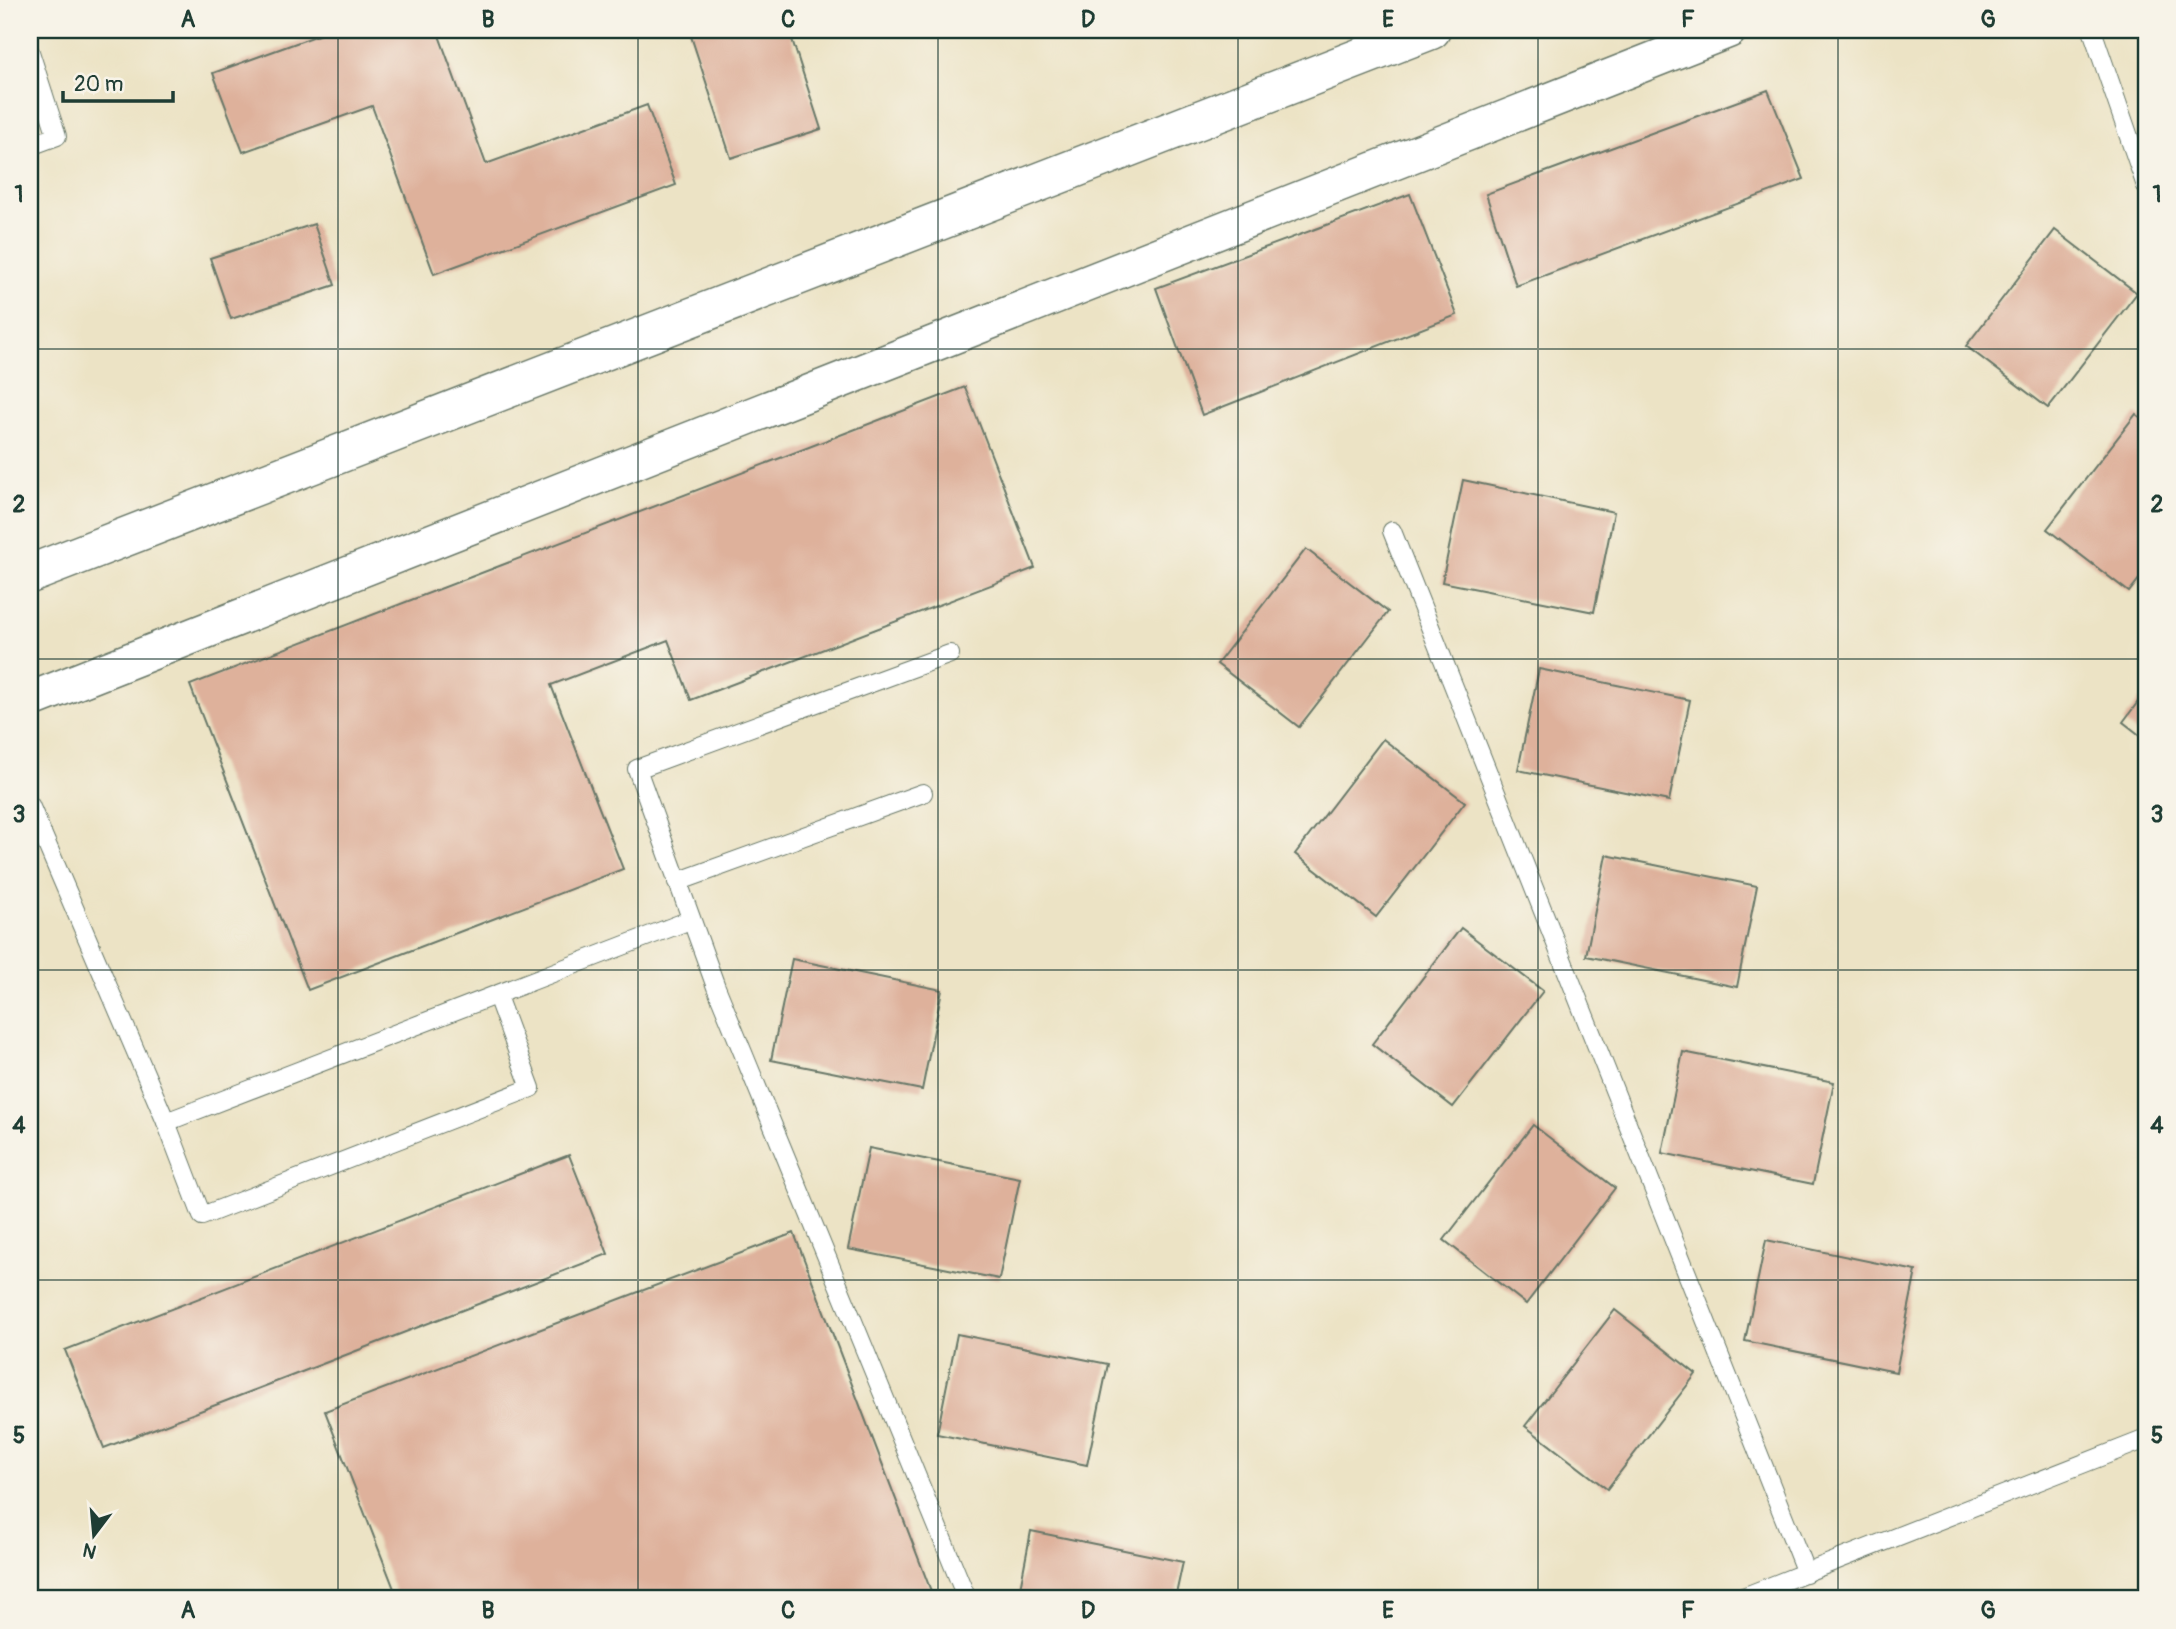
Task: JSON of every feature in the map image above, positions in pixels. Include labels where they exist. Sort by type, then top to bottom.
[{"type":"street","points":[[30,700],[1728,30]]},
{"type":"street","points":[[30,574],[1412,33]]},
{"type":"lane","points":[[2092,30],[2146,186]]},
{"type":"lane","points":[[30,52],[57,136],[30,146]]},
{"type":"lane","points":[[1392,531],[1806,1573]]},
{"type":"lane","points":[[950,654],[637,769],[690,920],[967,1599]]},
{"type":"lane","points":[[677,882],[923,793]]},
{"type":"lane","points":[[30,805],[166,1122],[202,1216],[531,1088],[497,996]]},
{"type":"lane","points":[[166,1122],[690,920]]},
{"type":"lane","points":[[1738,1599],[2146,1439]]},
{"type":"building","points":[[332,30],[437,30],[486,164],[647,105],[676,185],[434,274],[372,106],[243,152],[213,73]]},
{"type":"building","points":[[689,30],[789,30],[821,129],[731,158]]},
{"type":"building","points":[[1768,90],[1804,179],[1516,286],[1486,194]]},
{"type":"building","points":[[1410,194],[1457,315],[1202,415],[1156,288]]},
{"type":"building","points":[[314,224],[335,285],[231,319],[210,258]]},
{"type":"building","points":[[2055,230],[2137,293],[2048,408],[1966,346]]},
{"type":"building","points":[[965,387],[1035,568],[691,700],[668,640],[551,685],[623,869],[308,990],[190,685]]},
{"type":"building","points":[[2136,414],[2146,422],[2146,570],[2129,592],[2047,529]]},
{"type":"building","points":[[1463,480],[1614,512],[1594,612],[1442,582]]},
{"type":"building","points":[[1306,549],[1388,612],[1299,727],[1217,664]]},
{"type":"building","points":[[1539,669],[1690,700],[1669,801],[1518,770]]},
{"type":"building","points":[[2146,691],[2146,740],[2123,722]]},
{"type":"building","points":[[1383,739],[1465,802],[1376,917],[1295,854]]},
{"type":"building","points":[[1606,855],[1757,886],[1737,987],[1586,956]]},
{"type":"building","points":[[1461,928],[1543,991],[1453,1107],[1372,1044]]},
{"type":"building","points":[[792,959],[942,990],[922,1090],[771,1060]]},
{"type":"building","points":[[1683,1052],[1834,1082],[1813,1184],[1662,1153]]},
{"type":"building","points":[[1533,1125],[1615,1188],[1526,1304],[1444,1240]]},
{"type":"building","points":[[869,1148],[1020,1178],[999,1279],[848,1249]]},
{"type":"building","points":[[569,1155],[608,1254],[104,1448],[65,1350]]},
{"type":"building","points":[[794,1233],[934,1599],[398,1599],[325,1411]]},
{"type":"building","points":[[1766,1240],[1916,1271],[1896,1372],[1745,1341]]},
{"type":"building","points":[[1615,1310],[1696,1374],[1607,1489],[1525,1426]]},
{"type":"building","points":[[957,1334],[1108,1364],[1087,1465],[937,1434]]},
{"type":"building","points":[[1031,1531],[1183,1562],[1175,1599],[1018,1599]]}]
